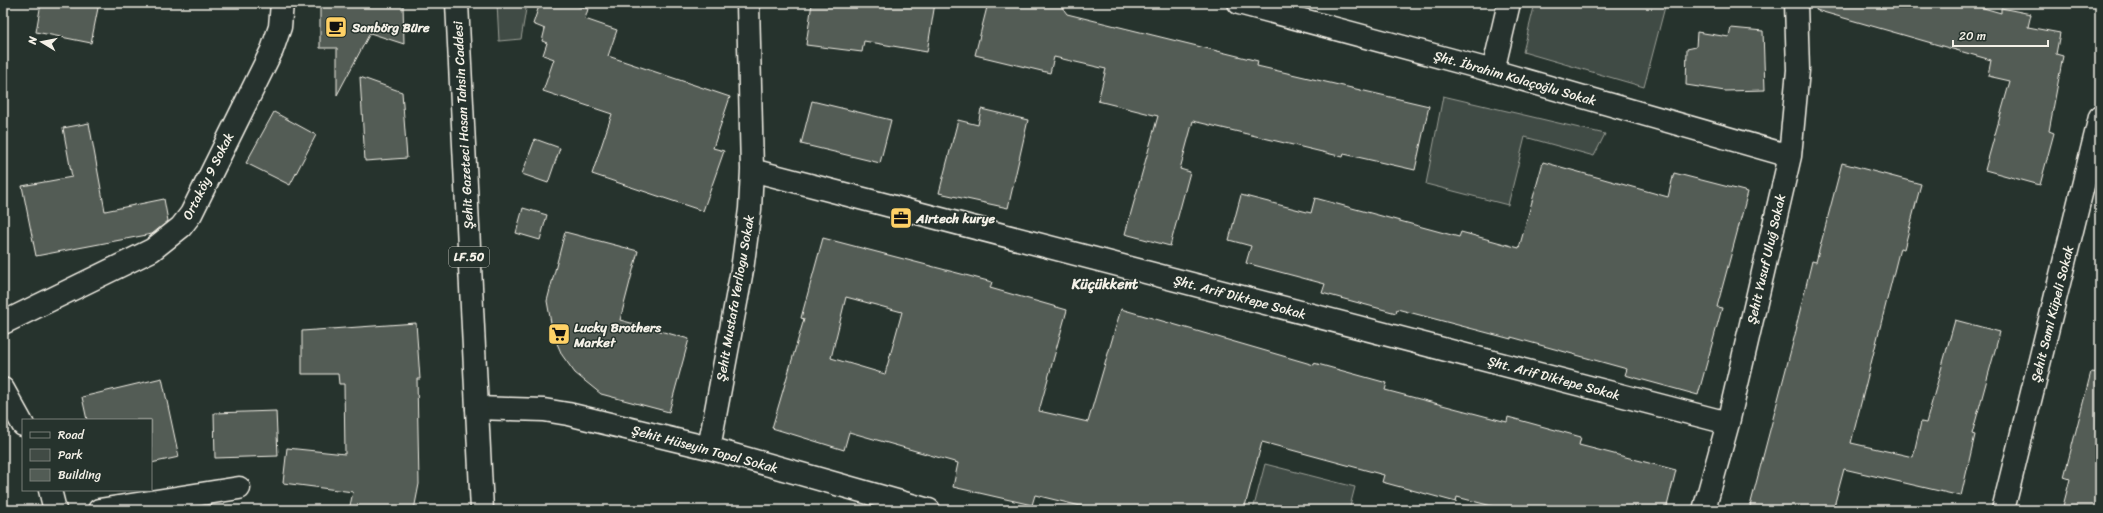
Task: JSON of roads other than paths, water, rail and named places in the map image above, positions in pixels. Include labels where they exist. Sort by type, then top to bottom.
[{"type":"street","name":"Ortaköy 9 Sokak","points":[[3,323],[152,250],[181,227],[191,214],[272,50],[280,27],[282,3]]},
{"type":"street","name":"Şehit Gazeteci Hasan Tahsin Caddesi","points":[[457,3],[482,510]]},
{"type":"street","name":"Şehit Mustafa Yerliogu Sokak","points":[[709,448],[742,270],[750,209],[752,170],[748,3]]},
{"type":"street","name":"Şht. İbrahim Kolaçoğlu Sokak","points":[[1239,3],[1493,71],[1790,156]]},
{"type":"street","points":[[1493,71],[1509,3]]},
{"type":"street","name":"Şehit Yusuf Uluğ Sokak","points":[[1704,510],[1728,424],[1790,156],[1798,70],[1796,3]]},
{"type":"street","name":"Şehit Sami Küpeli Sokak","points":[[2003,510],[2094,173],[2100,117]]},
{"type":"street","name":"Şht. Arif Diktepe Sokak","points":[[752,170],[1728,424]]},
{"type":"street","points":[[3,390],[22,423]]},
{"type":"street","name":"Şehit Hüseyin Topal Sokak","points":[[477,408],[538,410],[568,414],[709,448],[929,510]]},
{"type":"street","points":[[100,510],[238,488]]},
{"type":"street","points":[[50,491],[55,510]]},
{"type":"place","name":"Sanbörg Büre","points":[[336,27]]},
{"type":"place","name":"Airtech kurye","points":[[901,218]]},
{"type":"place","name":"Lucky Brothers Market","points":[[559,334]]},
{"type":"district","name":"Küçükkent","points":[[1105,284]]}]
